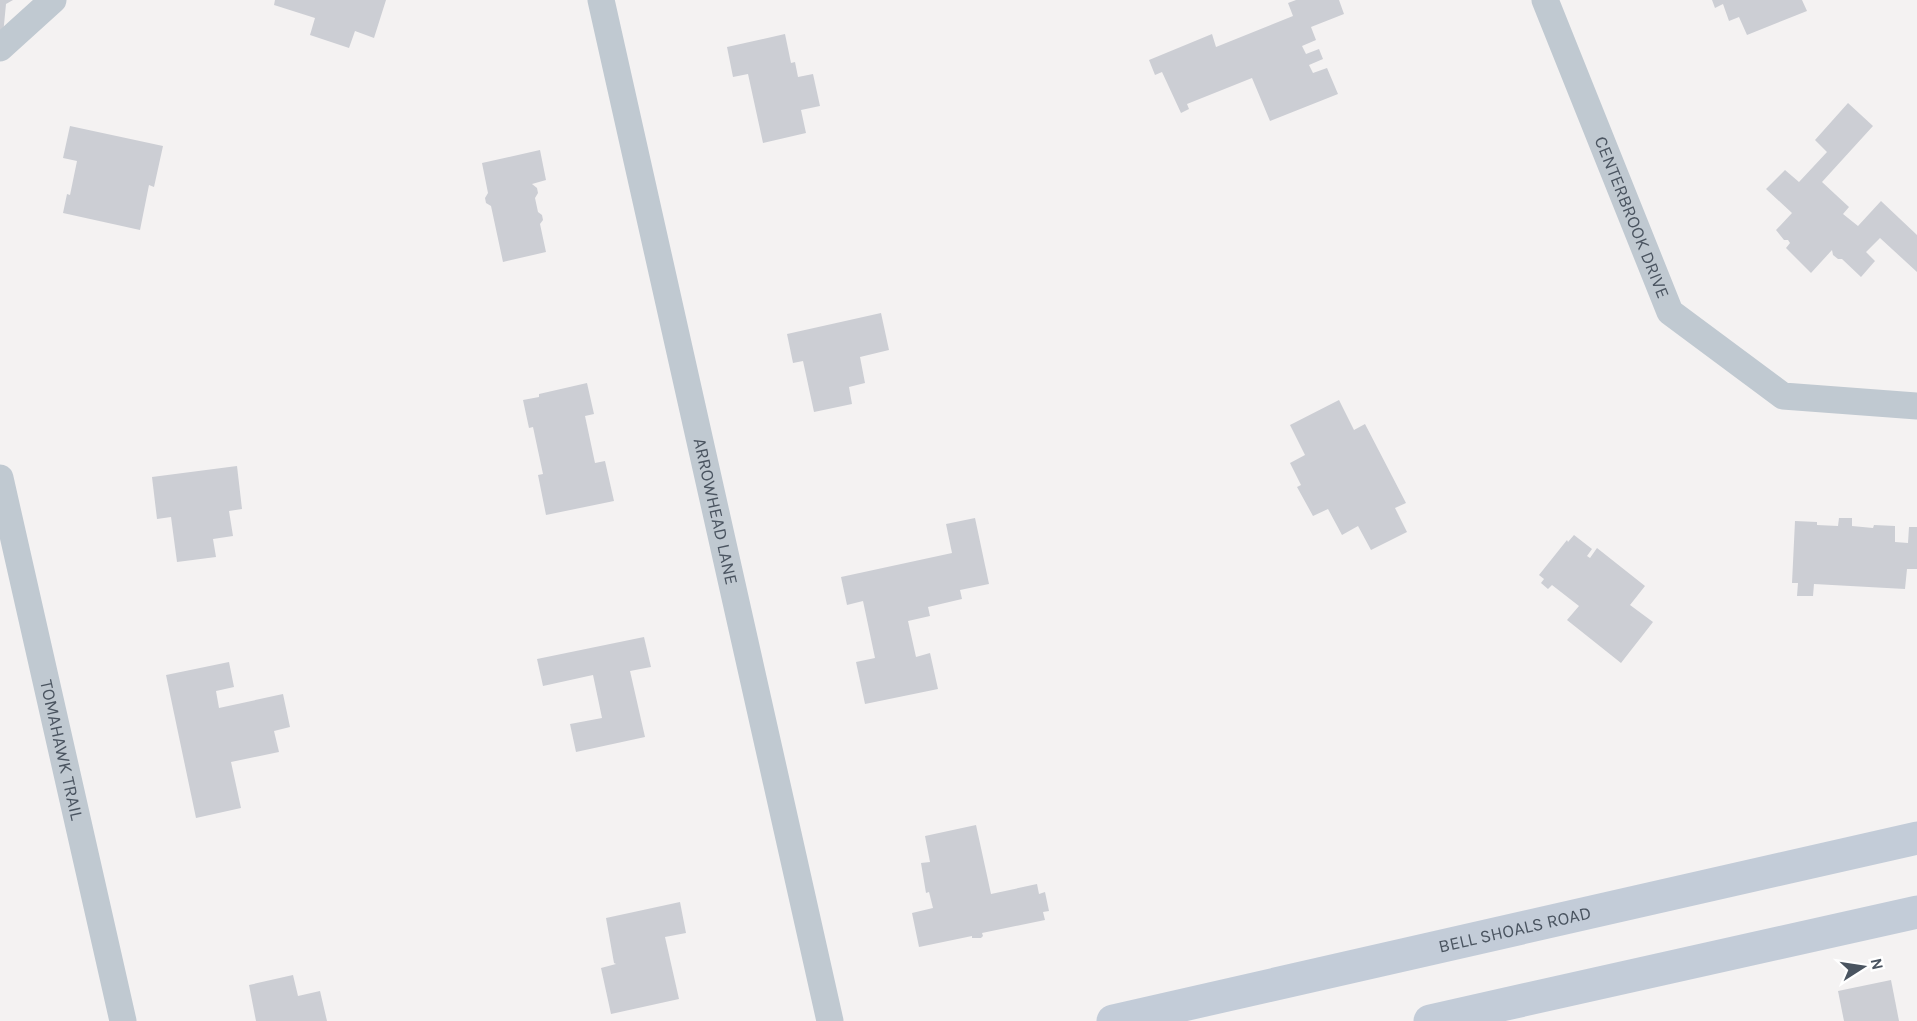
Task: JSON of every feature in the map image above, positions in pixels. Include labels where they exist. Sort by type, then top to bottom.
[{"type":"main road","name":"BELL SHOALS ROAD","points":[[1113,1021],[1917,838]]},
{"type":"main road","points":[[1430,1021],[1917,912]]},
{"type":"street","points":[[0,48],[53,0]]},
{"type":"street","name":"ARROWHEAD LANE","points":[[601,0],[830,1021]]},
{"type":"street","name":"CENTERBROOK DRIVE","points":[[1545,0],[1670,312],[1783,396],[1917,406]]},
{"type":"street","name":"TOMAHAWK TRAIL","points":[[0,478],[123,1021]]},
{"type":"building","points":[[0,0],[13,0],[6,4],[3,35],[0,34]]},
{"type":"building","points":[[275,0],[386,0],[374,38],[355,31],[349,48],[310,35],[315,18],[274,5]]},
{"type":"building","points":[[1296,0],[1339,0],[1344,14],[1311,27],[1316,40],[1302,46],[1306,54],[1319,49],[1323,59],[1309,65],[1313,73],[1327,68],[1338,94],[1270,121],[1252,78],[1187,104],[1189,109],[1181,113],[1162,72],[1155,75],[1149,60],[1212,34],[1216,47],[1293,16],[1288,3]]},
{"type":"building","points":[[1712,0],[1802,0],[1807,11],[1747,35],[1739,17],[1729,21],[1723,4],[1715,8]]},
{"type":"building","points":[[785,34],[791,63],[795,62],[798,77],[813,74],[820,106],[801,110],[806,133],[763,143],[748,74],[733,77],[727,47]]},
{"type":"building","points":[[1848,103],[1873,126],[1822,182],[1849,207],[1843,214],[1858,226],[1881,201],[1917,235],[1917,272],[1880,238],[1866,252],[1875,261],[1861,277],[1842,259],[1833,255],[1832,250],[1811,273],[1786,248],[1790,243],[1784,240],[1776,230],[1792,213],[1766,189],[1785,170],[1799,182],[1827,152],[1815,140]]},
{"type":"building","points":[[70,126],[163,146],[154,187],[149,185],[140,230],[63,213],[67,194],[70,195],[77,161],[63,158]]},
{"type":"building","points":[[540,150],[546,180],[532,184],[537,188],[538,193],[535,198],[538,212],[542,215],[543,220],[540,224],[546,252],[503,262],[491,206],[486,203],[485,198],[488,193],[482,163]]},
{"type":"building","points":[[881,313],[889,350],[860,357],[865,383],[849,387],[852,404],[814,412],[803,361],[793,363],[787,334]]},
{"type":"building","points":[[587,383],[594,414],[585,416],[595,463],[605,461],[614,501],[546,515],[538,475],[543,474],[533,427],[529,428],[523,400]]},
{"type":"building","points":[[1339,400],[1354,430],[1365,424],[1406,503],[1395,508],[1407,532],[1371,550],[1358,526],[1342,535],[1328,509],[1313,516],[1297,487],[1301,485],[1290,463],[1305,455],[1290,425]]},
{"type":"building","points":[[237,466],[242,509],[229,511],[233,536],[213,539],[216,557],[177,562],[171,517],[157,519],[152,477]]},
{"type":"building","points":[[975,518],[989,584],[960,590],[962,599],[928,607],[930,616],[908,621],[916,657],[930,653],[938,689],[865,704],[856,662],[875,658],[863,601],[847,605],[841,577],[952,553],[946,524]]},
{"type":"building","points":[[1839,518],[1852,518],[1852,526],[1873,528],[1874,525],[1895,526],[1895,542],[1908,543],[1909,527],[1917,527],[1917,569],[1907,569],[1905,589],[1814,584],[1813,596],[1797,596],[1798,583],[1792,583],[1795,521],[1838,526]]},
{"type":"building","points":[[1574,535],[1592,549],[1587,556],[1590,558],[1597,548],[1645,586],[1630,605],[1653,622],[1621,663],[1567,620],[1579,606],[1552,585],[1548,589],[1541,583],[1544,579],[1539,575],[1567,540],[1568,542]]},
{"type":"building","points":[[644,637],[651,667],[630,671],[645,737],[576,752],[570,724],[602,718],[593,675],[543,686],[537,659]]},
{"type":"building","points":[[229,662],[234,687],[216,691],[219,708],[283,694],[290,727],[274,731],[279,752],[231,762],[241,808],[196,818],[166,675]]},
{"type":"building","points":[[976,825],[991,894],[1037,884],[1039,894],[1045,892],[1049,911],[1043,912],[1045,920],[982,933],[981,938],[972,938],[972,936],[919,947],[912,913],[933,908],[929,892],[926,893],[921,863],[930,862],[925,836]]},
{"type":"building","points":[[680,902],[686,933],[665,937],[679,999],[611,1014],[601,968],[616,964],[606,918]]},
{"type":"building","points":[[293,975],[298,996],[320,991],[327,1021],[256,1021],[249,985]]},
{"type":"building","points":[[1891,980],[1899,1021],[1844,1021],[1838,991]]}]
